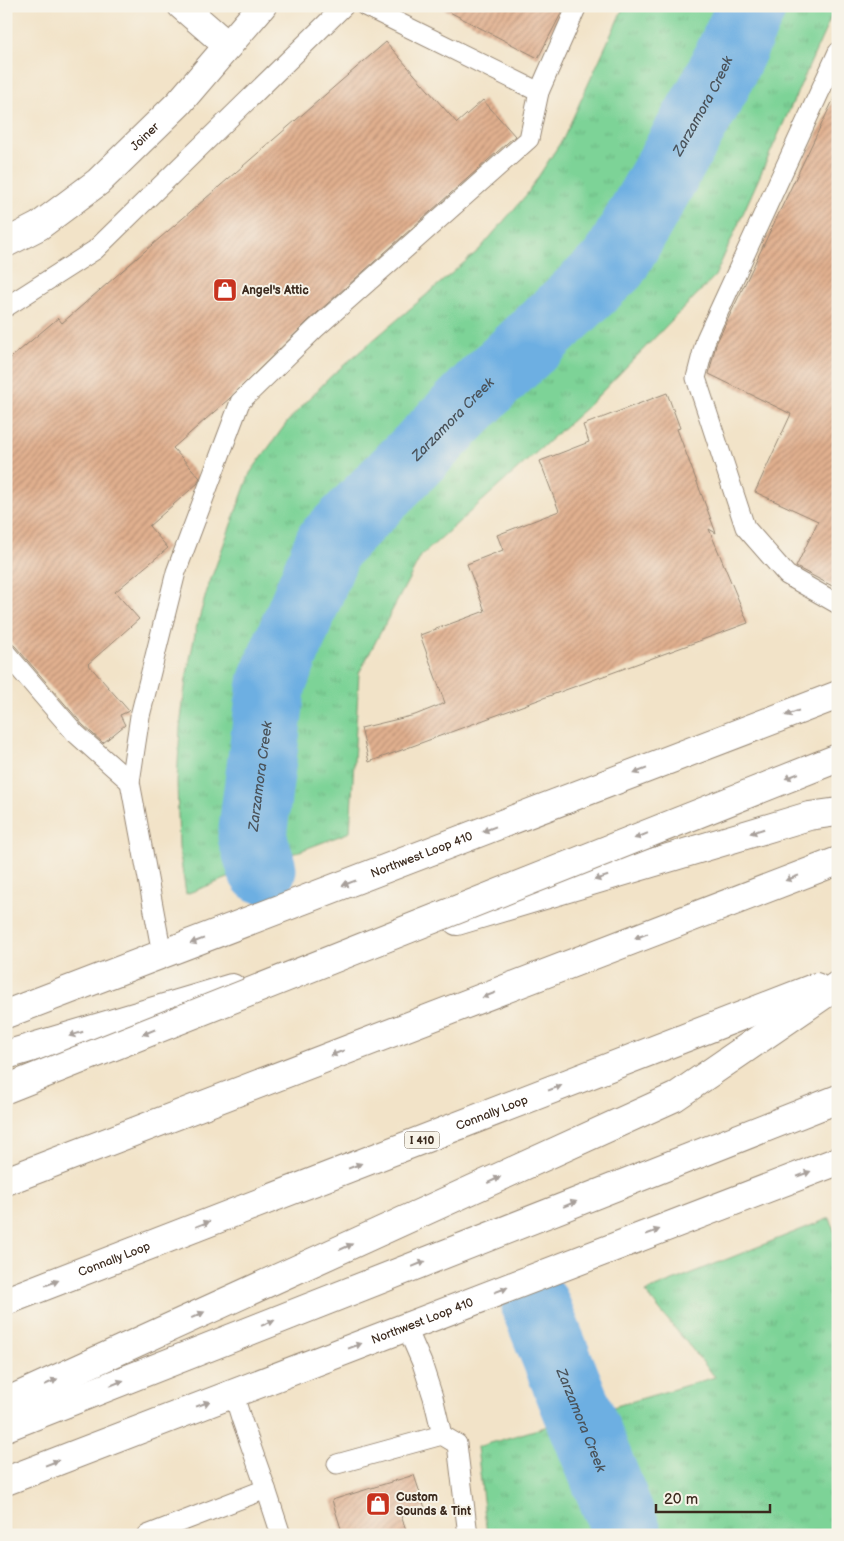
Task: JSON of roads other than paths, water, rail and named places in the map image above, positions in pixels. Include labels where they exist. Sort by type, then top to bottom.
[{"type":"main road","points":[[182,6],[228,46]]},
{"type":"main road","name":"Joiner","points":[[6,244],[39,226],[98,182],[178,103],[262,6]]},
{"type":"main road","name":"Northwest Loop 410","points":[[6,1014],[838,696]]},
{"type":"main road","points":[[6,1089],[838,758]]},
{"type":"main road","points":[[6,1055],[809,816],[838,812]]},
{"type":"main road","points":[[6,1181],[838,860]]},
{"type":"main road","name":"Connally Loop","points":[[6,1301],[838,979]]},
{"type":"main road","points":[[6,1402],[675,1097],[838,985]]},
{"type":"main road","points":[[6,1427],[838,1099]]},
{"type":"main road","name":"Northwest Loop 410","points":[[6,1480],[838,1161]]},
{"type":"lane","points":[[6,307],[95,250],[344,6]]},
{"type":"lane","points":[[365,6],[539,92]]},
{"type":"lane","points":[[162,954],[130,782],[140,716],[176,572],[240,402],[316,329],[529,139],[539,92],[577,6]]},
{"type":"lane","points":[[838,52],[706,339],[696,378],[745,527],[787,575],[838,604]]},
{"type":"lane","points":[[6,653],[75,733],[130,782]]},
{"type":"lane","points":[[406,1326],[422,1363],[442,1435],[457,1444],[468,1535]]},
{"type":"lane","points":[[233,1392],[281,1535]]},
{"type":"lane","points":[[336,1464],[442,1435]]},
{"type":"lane","points":[[147,1535],[266,1489]]},
{"type":"waterway","name":"Zarzamora Creek","points":[[262,869],[252,836],[272,683],[329,544],[486,385],[614,264],[715,86],[752,6]]},
{"type":"waterway","name":"Zarzamora Creek","points":[[536,1307],[628,1535]]},
{"type":"place","name":"Angel's Attic","points":[[225,290]]},
{"type":"place","name":"Custom Sounds & Tint","points":[[378,1504]]}]
